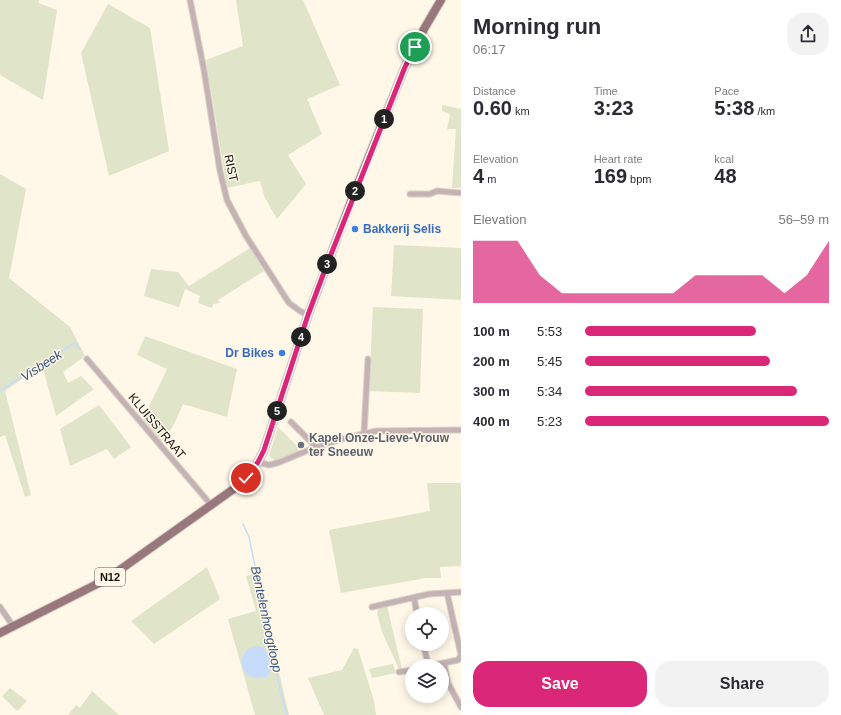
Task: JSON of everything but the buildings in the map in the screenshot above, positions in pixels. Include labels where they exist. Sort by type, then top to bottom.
[{"type":"main road","name":"N12","points":[[0,631],[107,579],[212,506],[242,482],[258,462],[264,450],[276,415],[308,315],[348,210],[405,67],[424,29],[441,0]]},
{"type":"street","name":"RIST","points":[[190,0],[204,70],[220,171],[227,200],[246,236],[289,303],[308,315]]},
{"type":"street","points":[[410,194],[430,194],[437,191],[461,193]]},
{"type":"street","name":"KLUISSTRAAT","points":[[87,358],[212,506]]},
{"type":"street","points":[[364,433],[368,359]]},
{"type":"street","points":[[291,422],[316,447]]},
{"type":"street","points":[[258,462],[275,464],[316,447],[364,433],[391,430],[461,430]]},
{"type":"street","points":[[372,607],[429,594],[461,592]]},
{"type":"street","points":[[448,593],[460,655],[458,660],[449,662]]},
{"type":"street","points":[[414,598],[416,607]]},
{"type":"street","points":[[0,607],[13,626]]},
{"type":"street","points":[[425,651],[427,659]]},
{"type":"street","points":[[399,672],[405,671]]},
{"type":"street","points":[[449,685],[461,707]]},
{"type":"green space","points":[[0,0],[39,0],[38,3],[57,10],[43,100],[0,75]]},
{"type":"green space","points":[[236,0],[303,0],[340,85],[307,99],[322,134],[288,155],[306,184],[277,219],[265,198],[260,181],[227,188],[206,60],[243,46]]},
{"type":"green space","points":[[108,4],[150,28],[169,151],[109,176],[81,53]]},
{"type":"green space","points":[[442,105],[461,109],[461,188],[452,188],[456,129],[447,129],[450,114],[442,111]]},
{"type":"green space","points":[[0,174],[26,189],[9,278],[70,327],[85,356],[63,372],[68,383],[81,376],[94,389],[56,416],[42,365],[5,391],[31,495],[25,497],[5,435],[0,437]]},
{"type":"green space","points":[[394,245],[461,248],[461,300],[391,296]]},
{"type":"green space","points":[[250,248],[264,271],[218,300],[220,303],[213,304],[212,308],[198,303],[200,296],[185,289],[179,307],[144,296],[151,269],[178,272],[189,286]]},
{"type":"green space","points":[[373,307],[423,309],[420,393],[369,391]]},
{"type":"green space","points":[[145,336],[237,369],[227,417],[183,404],[171,429],[161,442],[143,419],[167,369],[137,355]]},
{"type":"green space","points":[[99,405],[131,447],[114,459],[107,449],[70,466],[60,429]]},
{"type":"green space","points":[[278,427],[296,445],[299,452],[274,460],[269,456]]},
{"type":"green space","points":[[427,483],[461,483],[461,566],[440,567],[441,578],[426,578],[341,593],[329,530],[430,511]]},
{"type":"green space","points":[[207,567],[220,599],[154,644],[131,621]]},
{"type":"green space","points":[[256,573],[289,715],[255,715],[228,619],[256,611],[246,576]]},
{"type":"green space","points":[[387,606],[402,669],[399,669],[382,632],[377,613],[379,608]]},
{"type":"green space","points":[[354,648],[358,649],[374,701],[376,715],[324,715],[308,678],[342,670]]},
{"type":"green space","points":[[393,664],[396,673],[372,678],[369,669]]},
{"type":"green space","points":[[10,688],[27,701],[17,711],[2,696]]},
{"type":"green space","points":[[92,691],[119,715],[68,715],[76,705],[80,708]]},
{"type":"water","points":[[259,646],[265,648],[270,659],[271,670],[267,677],[254,678],[248,675],[245,671],[242,666],[242,660],[243,655],[247,651],[252,647]]},
{"type":"waterway","name":"Visbeek","points":[[0,391],[75,343],[80,349]]},
{"type":"waterway","name":"Bentelenhoogtloop","points":[[243,524],[249,537],[282,698],[287,715]]},
{"type":"place","name":"Bakkerij Selis","points":[[355,229]]},
{"type":"place","name":"Dr Bikes","points":[[282,353]]},
{"type":"place","name":"Kapel Onze-Lieve-Vrouw ter Sneeuw","points":[[301,445]]},
{"type":"route","points":[[246,478],[258,462],[264,450],[308,315],[355,190],[405,67],[415,47]]}]
